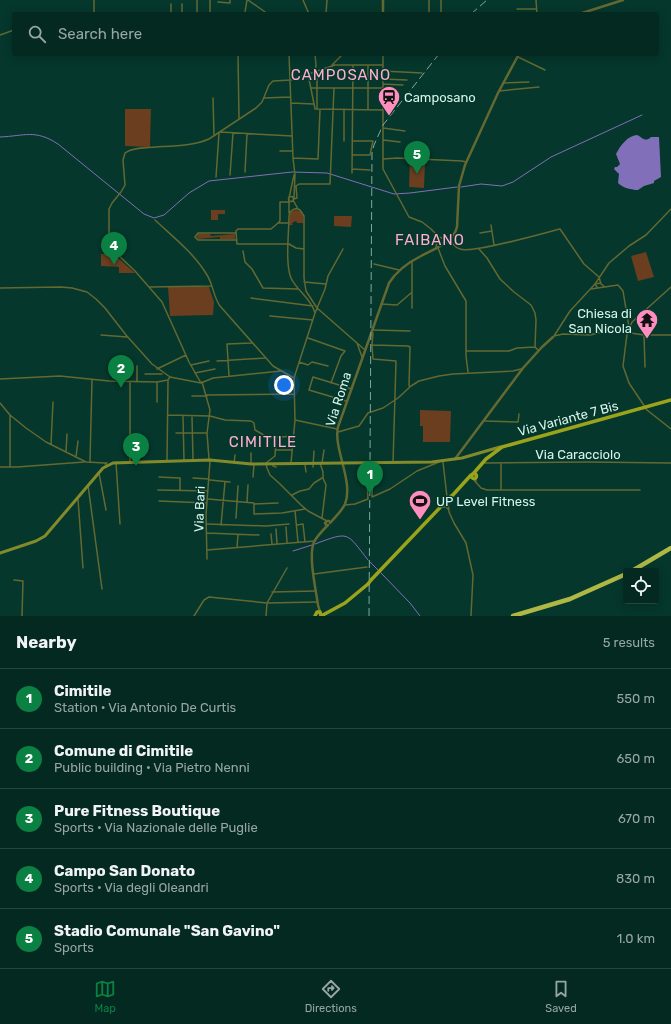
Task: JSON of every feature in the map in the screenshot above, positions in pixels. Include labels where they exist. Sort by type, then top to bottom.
[{"type":"highway","points":[[637,568],[671,549]]},
{"type":"highway","points":[[641,568],[671,549]]},
{"type":"highway","points":[[513,616],[570,599],[623,576]]},
{"type":"highway","points":[[522,616],[571,601],[623,576]]},
{"type":"main road","name":"Via Variante 7 Bis","points":[[317,614],[329,611],[345,603],[368,584],[467,481],[474,477],[478,469],[494,451],[502,447],[671,400]]},
{"type":"main road","points":[[0,553],[36,541],[45,536],[78,499],[106,464],[116,462],[210,460],[252,464],[393,463],[442,461],[494,451]]},
{"type":"main road","points":[[484,452],[487,454],[486,461]]},
{"type":"street","points":[[94,0],[94,12]]},
{"type":"street","points":[[198,0],[198,12]]},
{"type":"street","points":[[210,0],[210,12]]},
{"type":"street","points":[[218,2],[230,3],[230,0]]},
{"type":"street","points":[[245,12],[247,0],[265,12]]},
{"type":"street","points":[[303,0],[307,12]]},
{"type":"street","points":[[326,12],[327,0]]},
{"type":"street","points":[[383,0],[383,12]]},
{"type":"street","points":[[429,0],[429,12]]},
{"type":"street","points":[[441,0],[441,12]]},
{"type":"street","points":[[536,0],[537,12]]},
{"type":"street","points":[[585,12],[623,0]]},
{"type":"street","points":[[171,4],[171,12]]},
{"type":"street","points":[[182,4],[182,12]]},
{"type":"street","points":[[517,9],[536,9]]},
{"type":"street","points":[[0,35],[12,31]]},
{"type":"street","points":[[238,56],[239,119]]},
{"type":"street","points":[[289,56],[295,175],[294,199],[298,209],[301,210],[304,216],[304,282],[306,291],[317,308],[358,345],[364,348],[365,351]]},
{"type":"street","points":[[293,158],[318,159],[315,56]]},
{"type":"street","points":[[332,66],[341,56]]},
{"type":"street","points":[[383,56],[383,169],[408,217],[422,222],[431,229],[436,236],[437,248],[445,266],[466,301],[466,351],[468,373]]},
{"type":"street","points":[[448,240],[455,233],[457,227],[459,187],[466,162],[503,83],[519,56],[545,70]]},
{"type":"street","points":[[352,173],[353,65]]},
{"type":"street","points":[[368,65],[368,109]]},
{"type":"street","points":[[214,136],[256,108],[264,98],[271,82],[290,80],[332,66],[383,66]]},
{"type":"street","points":[[383,71],[422,73]]},
{"type":"street","points":[[308,74],[314,104],[317,109]]},
{"type":"street","points":[[383,78],[407,80]]},
{"type":"street","points":[[503,83],[529,82]]},
{"type":"street","points":[[383,84],[403,85]]},
{"type":"street","points":[[499,91],[539,87]]},
{"type":"street","points":[[311,88],[383,88]]},
{"type":"street","points":[[289,199],[290,201],[297,198],[296,186],[299,184],[330,184],[334,88]]},
{"type":"street","points":[[264,98],[291,96]]},
{"type":"street","points":[[213,98],[214,136]]},
{"type":"street","points":[[291,103],[314,104]]},
{"type":"street","points":[[317,109],[383,110]]},
{"type":"street","points":[[344,109],[344,141]]},
{"type":"street","points":[[383,126],[405,131]]},
{"type":"street","points":[[219,132],[292,136]]},
{"type":"street","points":[[216,177],[219,132]]},
{"type":"street","points":[[230,175],[233,133]]},
{"type":"street","points":[[245,172],[247,134]]},
{"type":"street","name":"Via Bari","points":[[207,559],[207,503],[210,460],[207,433],[210,410],[206,395],[165,308],[149,287],[116,253],[108,236],[109,209],[124,185],[124,156],[129,150],[198,142],[214,136]]},
{"type":"street","points":[[383,140],[400,142]]},
{"type":"street","points":[[352,141],[373,141],[370,155],[352,155]]},
{"type":"street","points":[[280,151],[293,151]]},
{"type":"street","points":[[383,159],[397,158],[466,162]]},
{"type":"street","points":[[352,169],[370,170]]},
{"type":"street","points":[[295,175],[289,199],[288,267],[291,278],[298,289],[306,296],[315,313]]},
{"type":"street","points":[[289,199],[291,196],[294,199]]},
{"type":"street","points":[[289,202],[280,202],[280,221],[271,229],[238,229],[236,233],[237,244],[289,244],[296,248],[304,249]]},
{"type":"street","points":[[289,216],[292,210],[298,209]]},
{"type":"street","points":[[455,459],[523,368],[554,336],[570,311],[591,289],[609,263],[628,246],[646,234],[671,209]]},
{"type":"street","points":[[155,220],[180,242],[201,266],[208,276],[215,299],[265,358],[273,366],[294,378]]},
{"type":"street","points":[[278,223],[289,223]]},
{"type":"street","points":[[491,225],[494,245]]},
{"type":"street","points":[[436,236],[448,240],[460,249],[467,250],[560,229],[584,264],[599,277],[601,283],[605,287]]},
{"type":"street","points":[[480,233],[492,231]]},
{"type":"street","points":[[236,233],[198,233],[195,237],[198,240],[236,240]]},
{"type":"street","name":"Via Roma","points":[[345,505],[346,489],[337,430],[389,283],[400,270],[420,256],[437,248],[448,240]]},
{"type":"street","points":[[478,248],[487,258],[500,278],[514,292],[531,304],[536,320],[536,347],[539,350]]},
{"type":"street","points":[[296,467],[293,463],[292,450],[295,394],[294,378],[328,276],[343,249]]},
{"type":"street","points":[[244,251],[245,262],[252,269],[263,288],[298,289]]},
{"type":"street","points":[[412,262],[412,308]]},
{"type":"street","points":[[374,264],[400,270]]},
{"type":"street","points":[[304,282],[326,284]]},
{"type":"street","points":[[595,284],[601,283]]},
{"type":"street","points":[[595,284],[598,288]]},
{"type":"street","points":[[591,289],[618,285],[623,291],[629,327],[623,366],[629,383],[640,401],[647,407],[654,417],[671,429]]},
{"type":"street","points":[[149,287],[211,286]]},
{"type":"street","points":[[0,288],[61,287],[87,292],[105,308],[156,369],[170,377],[201,383],[213,378],[281,371]]},
{"type":"street","points":[[629,327],[636,317],[671,287]]},
{"type":"street","points":[[381,304],[397,304],[412,292]]},
{"type":"street","points":[[251,298],[312,306]]},
{"type":"street","points":[[270,316],[313,320]]},
{"type":"street","points":[[554,336],[563,334],[590,335],[610,330],[644,335],[671,335]]},
{"type":"street","points":[[393,463],[396,361],[372,359],[372,331],[410,331]]},
{"type":"street","points":[[101,335],[127,336]]},
{"type":"street","points":[[644,335],[645,367]]},
{"type":"street","points":[[308,338],[345,351],[341,356],[331,383]]},
{"type":"street","points":[[229,377],[227,344],[252,343]]},
{"type":"street","points":[[358,345],[368,345]]},
{"type":"street","points":[[358,345],[362,359]]},
{"type":"street","points":[[372,345],[410,347],[409,388]]},
{"type":"street","points":[[466,351],[510,351],[517,348],[536,347]]},
{"type":"street","points":[[156,369],[186,355]]},
{"type":"street","points":[[217,361],[265,358]]},
{"type":"street","points":[[191,365],[209,362]]},
{"type":"street","points":[[299,362],[308,365],[312,362],[328,366]]},
{"type":"street","points":[[136,382],[137,366]]},
{"type":"street","points":[[294,420],[337,430],[359,426],[368,413],[383,408],[419,381],[439,376],[513,371],[523,368]]},
{"type":"street","points":[[195,373],[215,369]]},
{"type":"street","points":[[145,374],[164,374]]},
{"type":"street","points":[[0,379],[60,376],[130,382],[157,382],[168,380]]},
{"type":"street","points":[[167,461],[168,380],[170,377]]},
{"type":"street","points":[[347,402],[309,390],[313,378],[352,389]]},
{"type":"street","points":[[90,462],[92,379]]},
{"type":"street","points":[[130,382],[130,462]]},
{"type":"street","points":[[157,382],[157,402]]},
{"type":"street","points":[[192,396],[295,394]]},
{"type":"street","points":[[640,401],[647,407]]},
{"type":"street","points":[[637,410],[640,406],[640,401]]},
{"type":"street","points":[[51,444],[53,402]]},
{"type":"street","points":[[0,403],[10,415],[26,428],[51,444],[86,462]]},
{"type":"street","points":[[483,421],[518,422],[519,414]]},
{"type":"street","points":[[10,415],[10,467]]},
{"type":"street","points":[[168,415],[209,416],[225,420],[252,422],[254,423],[255,430],[269,438],[293,436]]},
{"type":"street","points":[[183,416],[184,461]]},
{"type":"street","points":[[192,416],[193,461]]},
{"type":"street","points":[[176,433],[207,433]]},
{"type":"street","points":[[66,452],[67,434]]},
{"type":"street","points":[[276,438],[275,456],[266,463],[270,475],[292,495],[304,509],[328,522]]},
{"type":"street","points":[[76,457],[78,441]]},
{"type":"street","points":[[276,450],[292,450]]},
{"type":"street","points":[[323,518],[326,485],[323,478],[321,463],[324,450]]},
{"type":"street","points":[[313,467],[314,451]]},
{"type":"street","points":[[251,453],[253,476]]},
{"type":"street","points":[[234,463],[235,455]]},
{"type":"street","points":[[373,463],[372,497],[390,489],[417,471],[442,461],[446,507],[466,543],[473,575],[471,616]]},
{"type":"street","name":"Via Caracciolo","points":[[486,461],[501,463],[671,463]]},
{"type":"street","points":[[0,467],[86,462],[106,464]]},
{"type":"street","points":[[116,462],[120,524]]},
{"type":"street","points":[[273,463],[273,466],[276,467]]},
{"type":"street","points":[[305,463],[306,472]]},
{"type":"street","points":[[317,614],[318,604],[312,556],[315,541],[324,530],[328,522],[345,505],[355,504],[368,499],[366,463]]},
{"type":"street","points":[[501,463],[501,490]]},
{"type":"street","points":[[99,473],[106,510]]},
{"type":"street","points":[[159,477],[180,478],[180,490]]},
{"type":"street","points":[[474,477],[476,484],[484,490],[640,490]]},
{"type":"street","points":[[193,478],[230,482]]},
{"type":"street","points":[[292,495],[309,489],[314,483],[323,478]]},
{"type":"street","points":[[221,525],[225,482]]},
{"type":"street","points":[[88,485],[102,589]]},
{"type":"street","points":[[247,502],[248,485]]},
{"type":"street","points":[[236,518],[238,486]]},
{"type":"street","points":[[158,490],[208,491]]},
{"type":"street","points":[[78,499],[83,568]]},
{"type":"street","points":[[208,499],[254,503],[278,503]]},
{"type":"street","points":[[159,501],[207,503]]},
{"type":"street","points":[[254,503],[254,514],[282,513],[304,509]]},
{"type":"street","points":[[446,503],[449,512]]},
{"type":"street","points":[[295,511],[298,542]]},
{"type":"street","points":[[207,524],[266,526],[290,524]]},
{"type":"street","points":[[296,525],[303,524],[305,542]]},
{"type":"street","points":[[286,527],[287,543]]},
{"type":"street","points":[[276,529],[277,544]]},
{"type":"street","points":[[207,533],[259,535]]},
{"type":"street","points":[[271,534],[272,544]]},
{"type":"street","points":[[237,547],[238,535]]},
{"type":"street","points":[[207,550],[315,541]]},
{"type":"street","points":[[314,574],[367,567]]},
{"type":"street","points":[[266,616],[267,603],[287,568]]},
{"type":"street","points":[[14,580],[23,581],[22,616]]},
{"type":"street","points":[[272,592],[316,591]]},
{"type":"street","points":[[194,616],[204,600],[209,597],[267,603],[318,604]]},
{"type":"shaded area","points":[[125,109],[151,109],[150,147],[125,146]]},
{"type":"shaded area","points":[[637,135],[645,140],[651,137],[659,137],[661,177],[654,181],[654,183],[644,186],[638,190],[633,190],[618,183],[619,174],[614,169],[620,164],[616,154],[624,142],[630,137]]},
{"type":"shaded area","points":[[410,161],[425,162],[424,188],[409,187]]},
{"type":"shaded area","points":[[211,210],[225,210],[225,214],[218,214],[218,220],[211,220]]},
{"type":"shaded area","points":[[295,210],[300,211],[303,215],[303,223],[297,223],[296,221],[292,223],[293,225],[289,225],[290,213]]},
{"type":"shaded area","points":[[334,216],[352,216],[351,227],[334,226]]},
{"type":"shaded area","points":[[198,234],[210,234],[211,236],[235,234],[235,239],[220,239],[220,237],[198,239]]},
{"type":"shaded area","points":[[646,252],[654,277],[638,281],[631,256]]},
{"type":"shaded area","points":[[101,254],[116,254],[117,257],[135,273],[119,273],[119,267],[101,266]]},
{"type":"shaded area","points":[[168,287],[209,287],[214,302],[213,315],[170,316]]},
{"type":"shaded area","points":[[420,410],[451,411],[450,442],[423,442],[423,426],[420,426]]},
{"type":"waterway","points":[[461,187],[481,184],[502,186],[513,182],[551,157],[642,115]]},
{"type":"waterway","points":[[0,137],[30,134],[43,136],[50,139],[144,214],[154,218],[164,215],[189,193],[209,181],[292,172],[327,173],[394,194],[457,187]]},
{"type":"waterway","points":[[315,544],[335,537],[346,537],[351,539],[368,560]]},
{"type":"waterway","points":[[293,551],[312,545]]},
{"type":"waterway","points":[[370,562],[378,570]]},
{"type":"waterway","points":[[381,573],[410,603],[420,616]]},
{"type":"railway","points":[[473,12],[487,0]]},
{"type":"railway","points":[[369,616],[372,153],[383,125],[437,56]]},
{"type":"place","name":"Camposano","points":[[389,116]]},
{"type":"place","name":"Stadio Comunale \"San Gavino\"","points":[[417,174]]},
{"type":"place","name":"Campo San Donato","points":[[114,265]]},
{"type":"place","name":"Chiesa di San Nicola","points":[[647,340]]},
{"type":"place","name":"Comune di Cimitile","points":[[121,388]]},
{"type":"place","name":"Pure Fitness Boutique","points":[[136,466]]},
{"type":"place","name":"Cimitile","points":[[370,494]]},
{"type":"place","name":"UP Level Fitness","points":[[420,520]]},
{"type":"district","name":"CAMPOSANO","points":[[341,75]]},
{"type":"district","name":"FAIBANO","points":[[430,240]]},
{"type":"district","name":"CIMITILE","points":[[263,442]]}]
